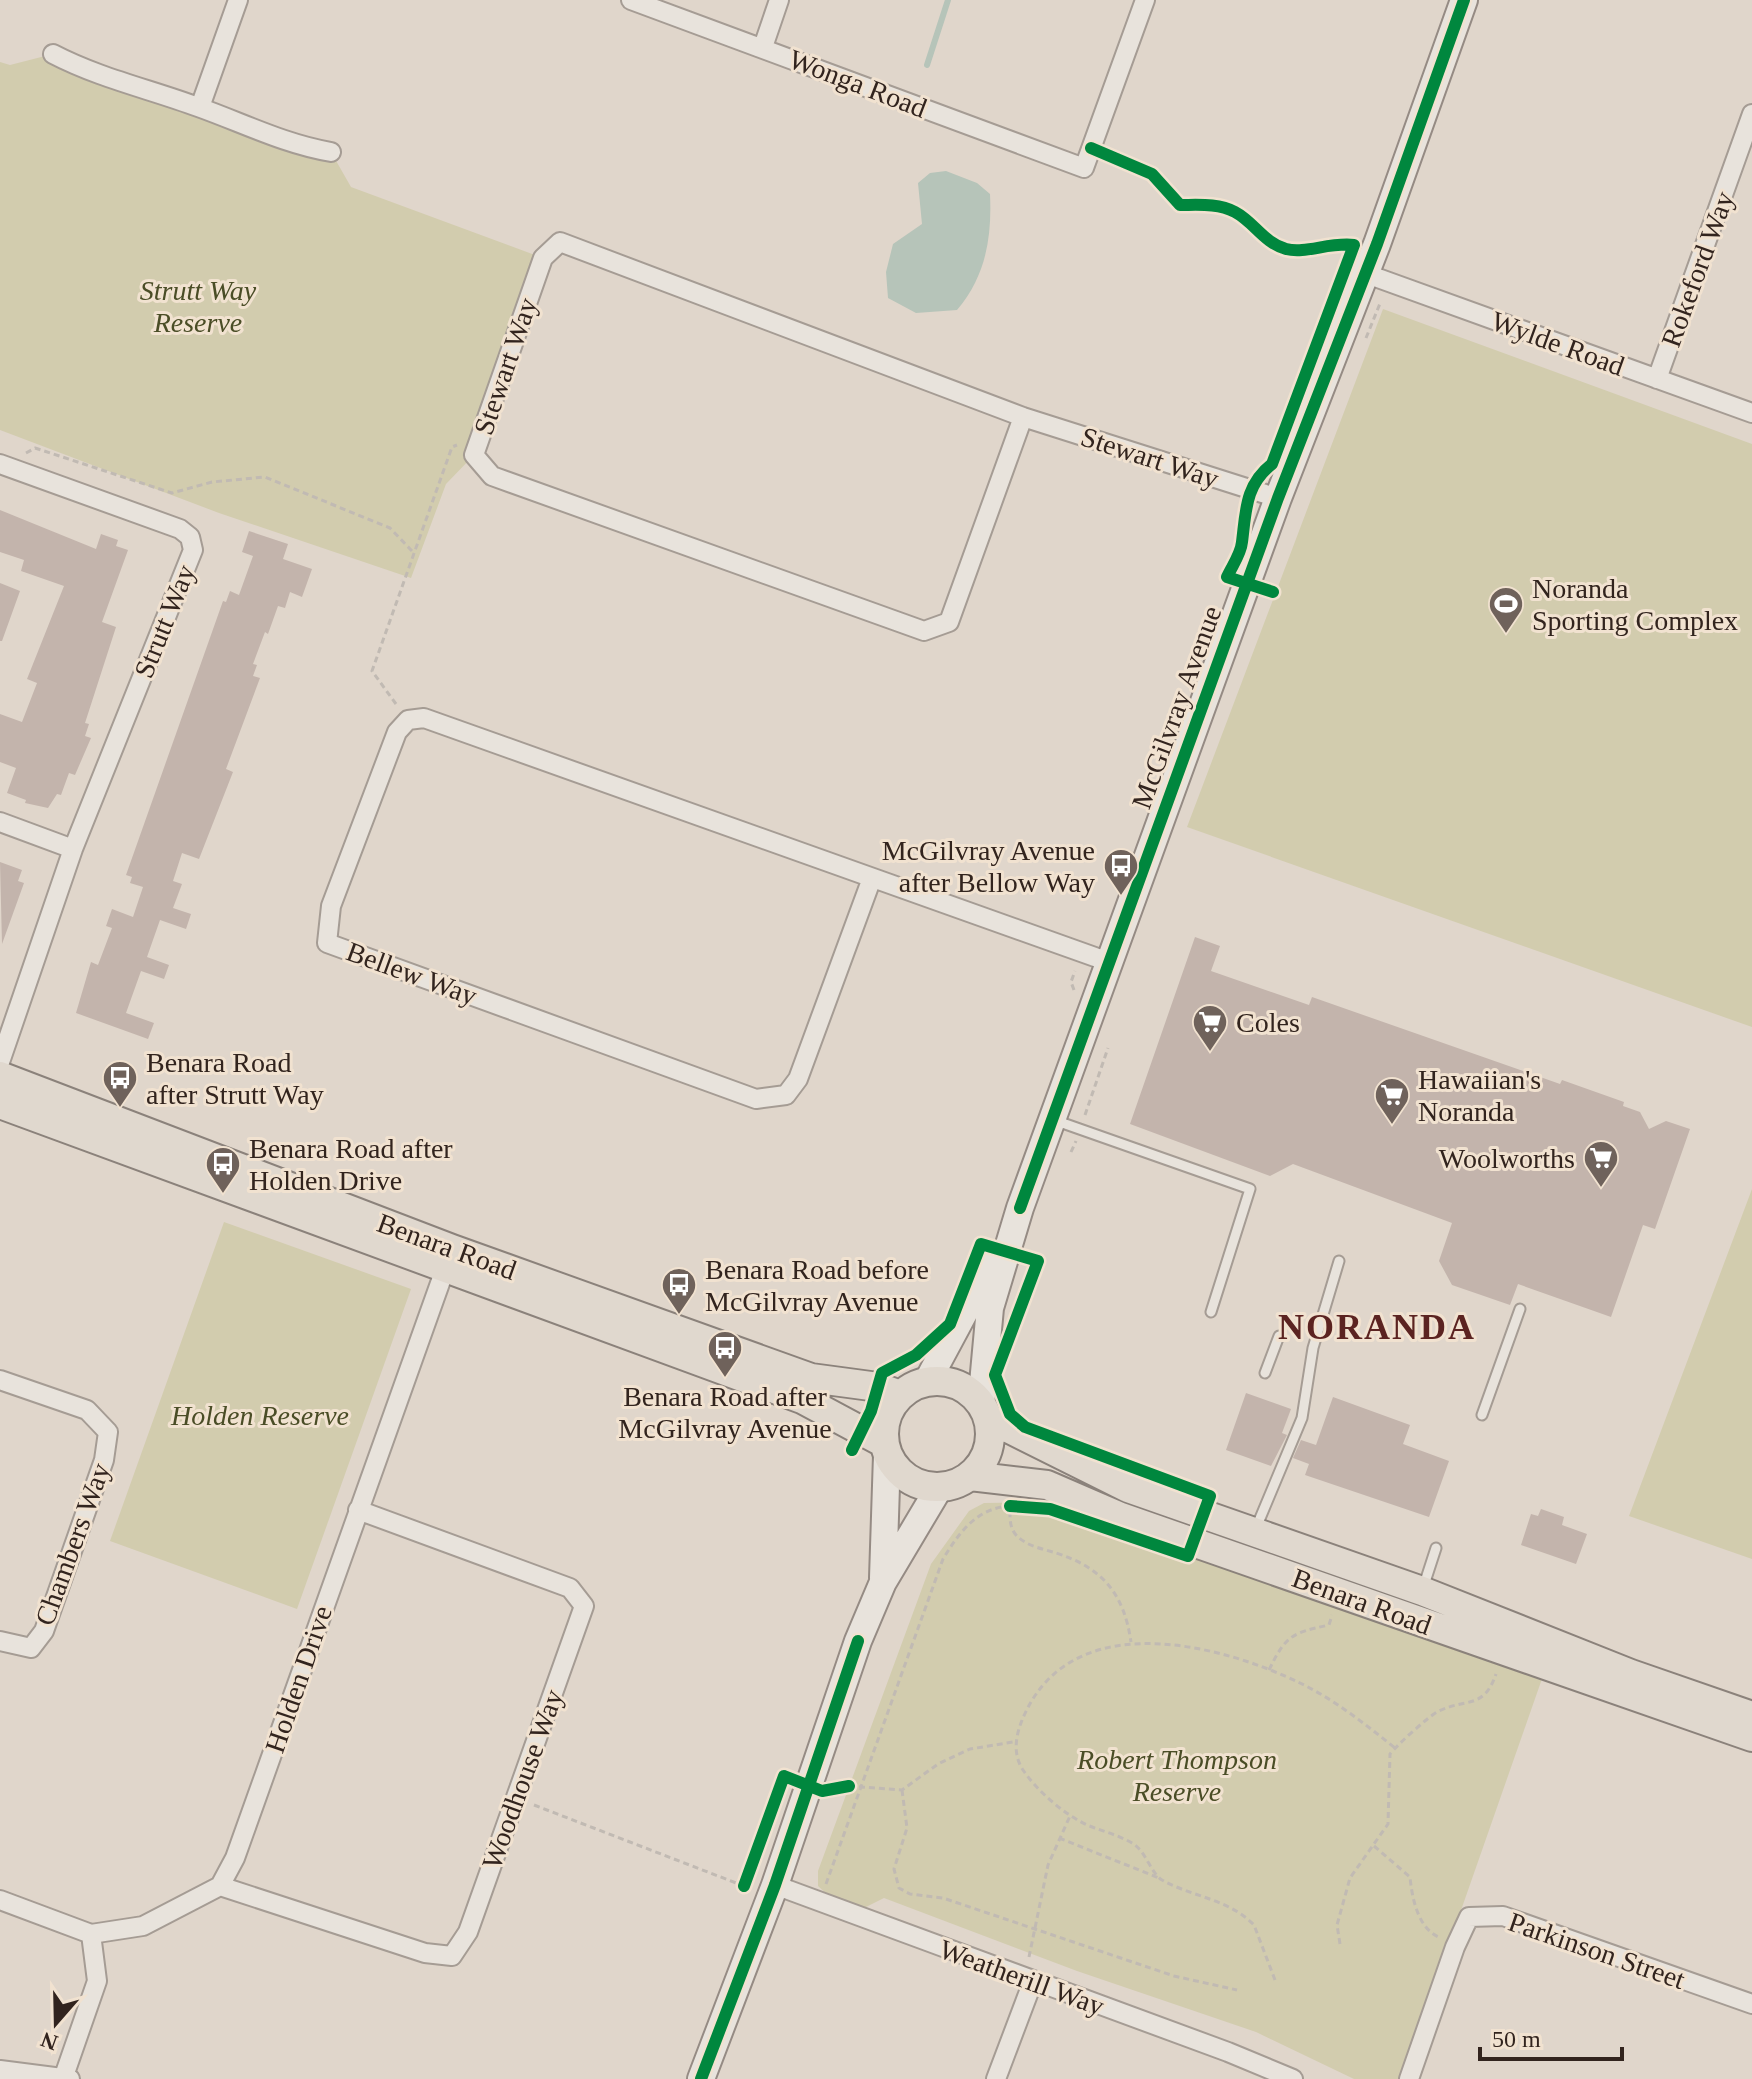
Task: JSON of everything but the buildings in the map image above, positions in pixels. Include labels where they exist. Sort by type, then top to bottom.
[{"type":"main road","name":"McGilvray Avenue","points":[[984,1412],[990,1308],[1020,1208],[1278,498],[1464,0]]},
{"type":"main road","name":"Benara Road","points":[[0,1076],[802,1399],[885,1449]]},
{"type":"main road","name":"Benara Road","points":[[0,1104],[811,1378],[878,1387],[900,1395]]},
{"type":"main road","name":"McGilvray Avenue","points":[[927,1382],[1020,1208]]},
{"type":"main road","points":[[883,1582],[885,1449],[889,1409],[900,1395],[927,1382],[958,1385],[984,1412],[988,1450],[970,1476],[939,1488],[908,1479],[885,1449]]},
{"type":"main road","name":"Benara Road","points":[[984,1412],[1128,1488],[1422,1591],[1631,1674],[1752,1716]]},
{"type":"main road","name":"Benara Road","points":[[970,1476],[1047,1485],[1121,1517],[1752,1737]]},
{"type":"main road","points":[[701,2079],[775,1885],[858,1641],[883,1582],[939,1488]]},
{"type":"street","points":[[200,107],[238,0]]},
{"type":"street","name":"Wonga Road","points":[[631,0],[1084,168],[1145,0]]},
{"type":"street","points":[[763,47],[779,0]]},
{"type":"street","points":[[53,54],[77,66],[200,107],[294,146],[331,152]]},
{"type":"street","name":"Rokeford Way","points":[[1657,379],[1752,114]]},
{"type":"street","name":"Stewart Way","points":[[1023,417],[949,622],[924,631],[492,476],[474,455],[543,258],[560,242],[1023,417],[1278,498]]},
{"type":"street","name":"Wylde Road","points":[[1364,273],[1752,413]]},
{"type":"street","name":"Strutt Way","points":[[0,1062],[73,849],[193,550],[190,537],[180,529],[3,465]]},
{"type":"street","points":[[408,720],[424,718],[1109,962]]},
{"type":"street","name":"Bellew Way","points":[[408,720],[397,732],[331,906],[327,943],[756,1099],[786,1095],[798,1079],[872,878]]},
{"type":"street","points":[[0,822],[73,849]]},
{"type":"street","name":"Holden Drive","points":[[220,1886],[235,1858],[449,1258]]},
{"type":"street","name":"Chambers Way","points":[[0,1380],[87,1410],[108,1432],[104,1460],[44,1631],[31,1648],[0,1641]]},
{"type":"street","name":"Woodhouse Way","points":[[220,1886],[425,1953],[452,1956],[468,1932],[584,1606],[570,1588],[358,1510]]},
{"type":"street","name":"Weatherill Way","points":[[775,1885],[1033,1981],[1267,2074],[1293,2079]]},
{"type":"street","points":[[0,1900],[91,1934],[143,1926],[220,1886]]},
{"type":"street","name":"Parkinson Street","points":[[1409,2079],[1456,1944],[1469,1917],[1503,1916],[1752,2004]]},
{"type":"street","points":[[0,2070],[67,2077],[97,1981],[91,1934]]},
{"type":"street","points":[[996,2079],[1033,1981]]},
{"type":"lane","points":[[1051,1119],[1250,1189],[1211,1312]]},
{"type":"lane","points":[[1254,1532],[1302,1418],[1313,1348],[1339,1261]]},
{"type":"lane","points":[[1482,1415],[1520,1309]]},
{"type":"lane","points":[[1265,1373],[1279,1336]]},
{"type":"lane","points":[[1422,1591],[1436,1548]]},
{"type":"path","points":[[408,720],[372,671],[412,551],[452,447],[480,438]]},
{"type":"path","points":[[3,465],[35,448],[172,493],[212,482],[265,477],[390,528],[412,551]]},
{"type":"path","points":[[1069,1002],[1074,988],[1071,982],[1082,952]]},
{"type":"path","points":[[1071,1152],[1108,1048],[1081,1039]]},
{"type":"path","points":[[820,1903],[855,1786],[943,1559],[959,1534],[977,1516],[996,1506],[1016,1506],[1011,1526],[1017,1536],[1030,1545],[1077,1559],[1117,1592],[1127,1612],[1131,1642]]},
{"type":"path","points":[[1269,1670],[1282,1644],[1295,1632],[1329,1625],[1334,1606]]},
{"type":"path","points":[[1159,1878],[1134,1844],[1071,1816],[1043,1793],[1022,1768],[1015,1742],[1023,1716],[1037,1692],[1063,1668],[1095,1651],[1131,1642],[1235,1657],[1300,1683],[1349,1711],[1395,1748]]},
{"type":"path","points":[[1340,1944],[1337,1925],[1341,1901],[1350,1878],[1388,1824],[1390,1754],[1435,1713],[1474,1702],[1489,1694],[1502,1651]]},
{"type":"path","points":[[809,1786],[822,1791],[855,1786],[902,1790],[938,1764],[970,1749],[1015,1742]]},
{"type":"path","points":[[902,1790],[907,1828],[894,1869],[899,1888],[910,1894],[943,1898],[1174,1976],[1237,1990]]},
{"type":"path","points":[[516,1798],[744,1886],[749,1872]]},
{"type":"path","points":[[1033,1981],[1029,1955],[1037,1931],[1048,1865],[1071,1816]]},
{"type":"path","points":[[1059,1838],[1235,1909],[1254,1925],[1275,1980]]},
{"type":"path","points":[[1374,1846],[1410,1877],[1412,1898],[1428,1931],[1456,1944]]},
{"type":"green space","name":"Strutt Way Reserve","points":[[53,54],[331,152],[351,187],[543,258],[474,455],[446,484],[411,578],[219,513],[0,430],[0,62],[10,65]]},
{"type":"green space","name":"Noranda Sporting Complex","points":[[1383,309],[1752,444],[1752,1027],[1187,827]]},
{"type":"green space","points":[[1752,1189],[1752,1559],[1629,1516]]},
{"type":"green space","name":"Holden Reserve","points":[[224,1222],[411,1289],[297,1609],[110,1541]]},
{"type":"green space","name":"Robert Thompson Reserve","points":[[1044,1502],[1086,1512],[1544,1673],[1402,2079],[1354,2079],[1256,2032],[1077,1971],[884,1898],[862,1909],[830,1897],[818,1886],[818,1871],[931,1564],[969,1511],[984,1503]]},
{"type":"shaded area","points":[[946,171],[977,183],[990,194],[988,241],[975,284],[957,310],[916,313],[888,298],[886,272],[893,244],[922,224],[918,183],[930,173]]},
{"type":"waterway","points":[[927,65],[948,0]]},
{"type":"cycle path","points":[[1020,1208],[1278,498],[1377,244],[1464,0]]},
{"type":"cycle path","points":[[1091,148],[1152,174],[1180,205],[1228,209],[1242,216],[1271,242],[1286,249],[1354,245],[1272,464],[1252,490],[1241,546],[1227,577],[1273,592]]},
{"type":"cycle path","points":[[852,1450],[871,1411],[882,1373],[916,1355],[950,1324],[981,1244],[1038,1261],[995,1375],[1010,1414],[1025,1427],[1210,1496],[1188,1556],[1050,1509],[1010,1506]]},
{"type":"cycle path","points":[[701,2079],[775,1885],[858,1641]]},
{"type":"cycle path","points":[[744,1886],[784,1776],[822,1791],[849,1786]]},
{"type":"place","name":"Noranda Sporting Complex","points":[[1506,635]]},
{"type":"place","name":"McGilvray Avenue after Bellow Way","points":[[1121,897]]},
{"type":"place","name":"Coles","points":[[1210,1053]]},
{"type":"place","name":"Benara Road after Strutt Way","points":[[120,1109]]},
{"type":"place","name":"Hawaiian's Noranda","points":[[1392,1126]]},
{"type":"place","name":"Woolworths","points":[[1601,1189]]},
{"type":"place","name":"Benara Road after Holden Drive","points":[[223,1195]]},
{"type":"place","name":"Benara Road before McGilvray Avenue","points":[[679,1316]]},
{"type":"place","name":"Benara Road after McGilvray Avenue","points":[[725,1379]]},
{"type":"district","name":"NORANDA","points":[[1377,1326]]}]
